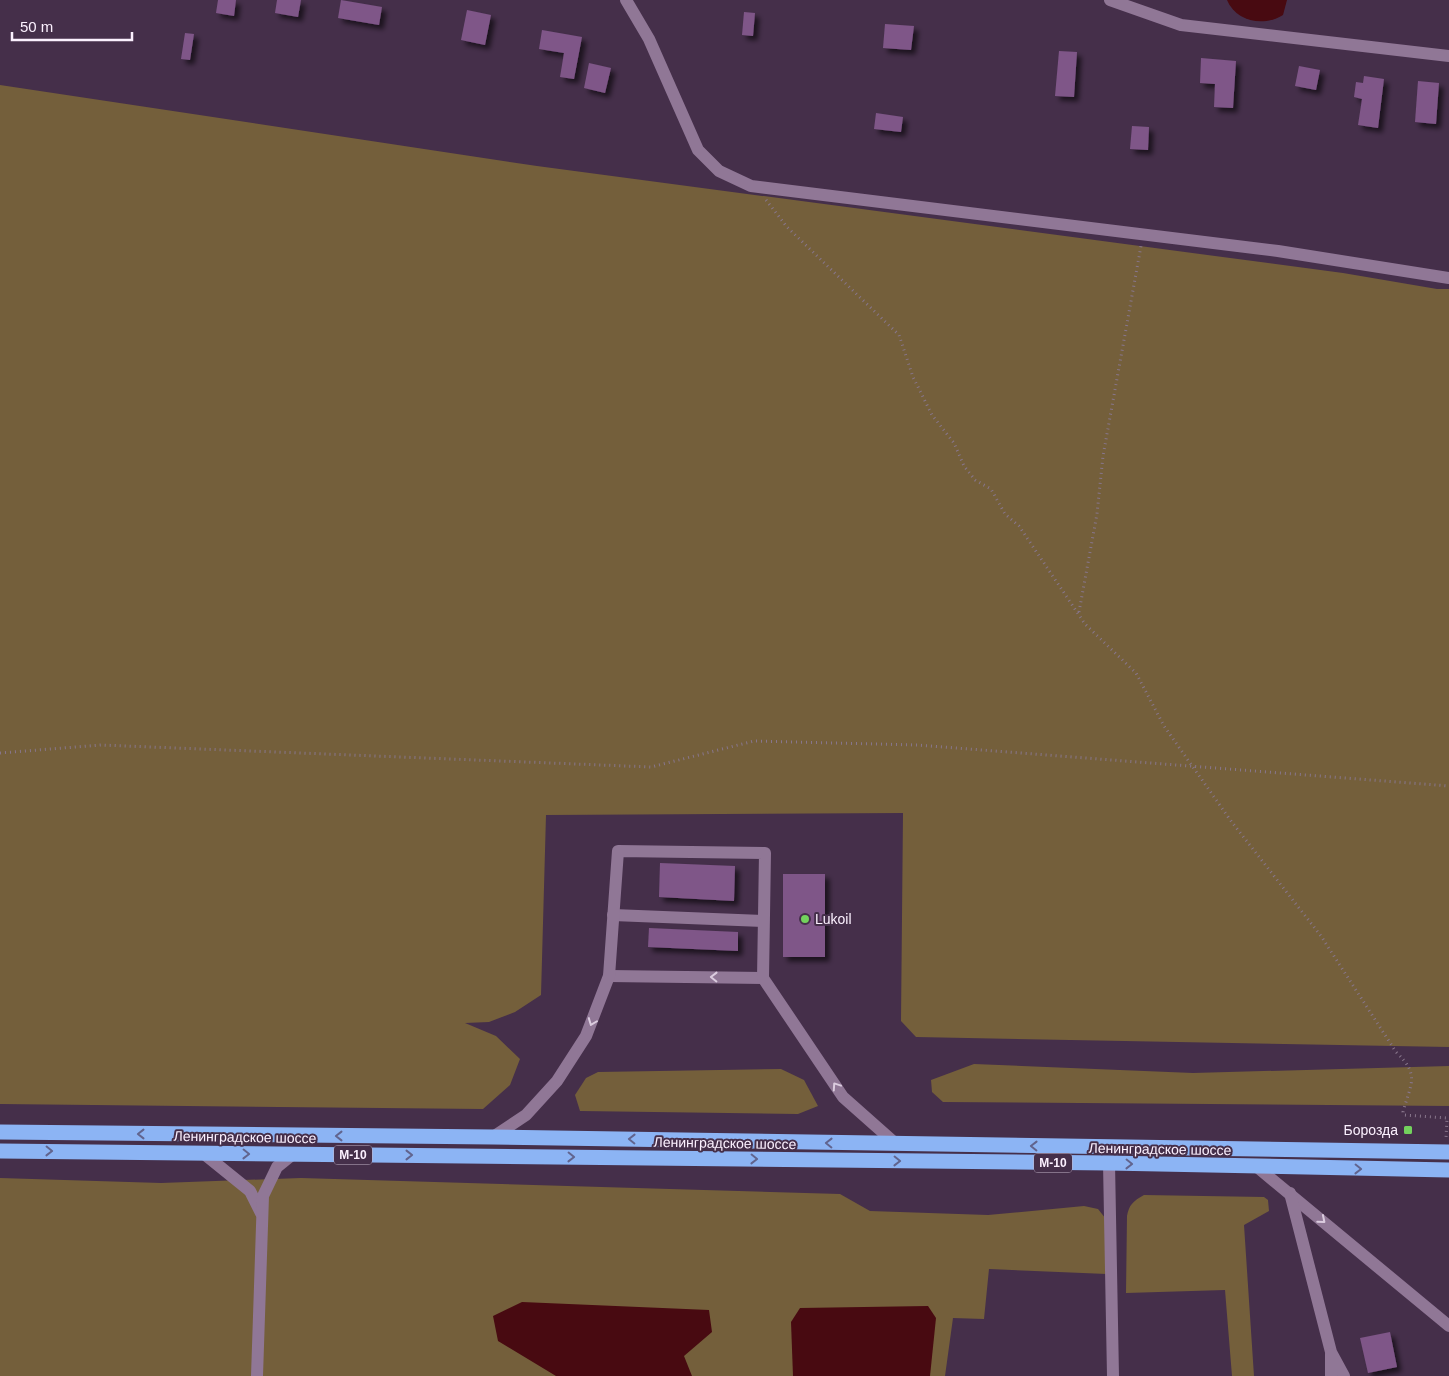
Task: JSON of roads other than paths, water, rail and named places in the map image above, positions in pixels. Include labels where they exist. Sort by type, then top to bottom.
[{"type":"highway","name":"Ленинградское шоссе","points":[[0,1132],[493,1137],[1447,1152]]},
{"type":"highway","name":"Ленинградское шоссе","points":[[0,1151],[1109,1163],[1449,1170]]},
{"type":"street","points":[[626,0],[649,39],[698,150],[718,171],[751,186],[1141,236],[1278,251],[1449,278]]},
{"type":"street","points":[[1110,0],[1181,25],[1449,56]]},
{"type":"street","points":[[493,1137],[526,1115],[557,1081],[586,1036],[609,976],[618,851],[765,853],[763,978],[843,1096],[896,1144]]},
{"type":"street","points":[[613,915],[763,922]]},
{"type":"street","points":[[609,976],[763,978]]},
{"type":"street","points":[[204,1153],[250,1191],[258,1203],[263,1220]]},
{"type":"street","points":[[257,1376],[264,1196],[277,1168],[293,1154]]},
{"type":"street","points":[[1109,1163],[1113,1376]]},
{"type":"street","points":[[1257,1167],[1449,1326]]},
{"type":"street","points":[[1290,1193],[1331,1352],[1344,1376]]},
{"type":"street","points":[[1331,1352],[1331,1376]]},
{"type":"place","name":"Lukoil","points":[[805,919]]},
{"type":"place","name":"Борозда","points":[[1408,1130]]}]
